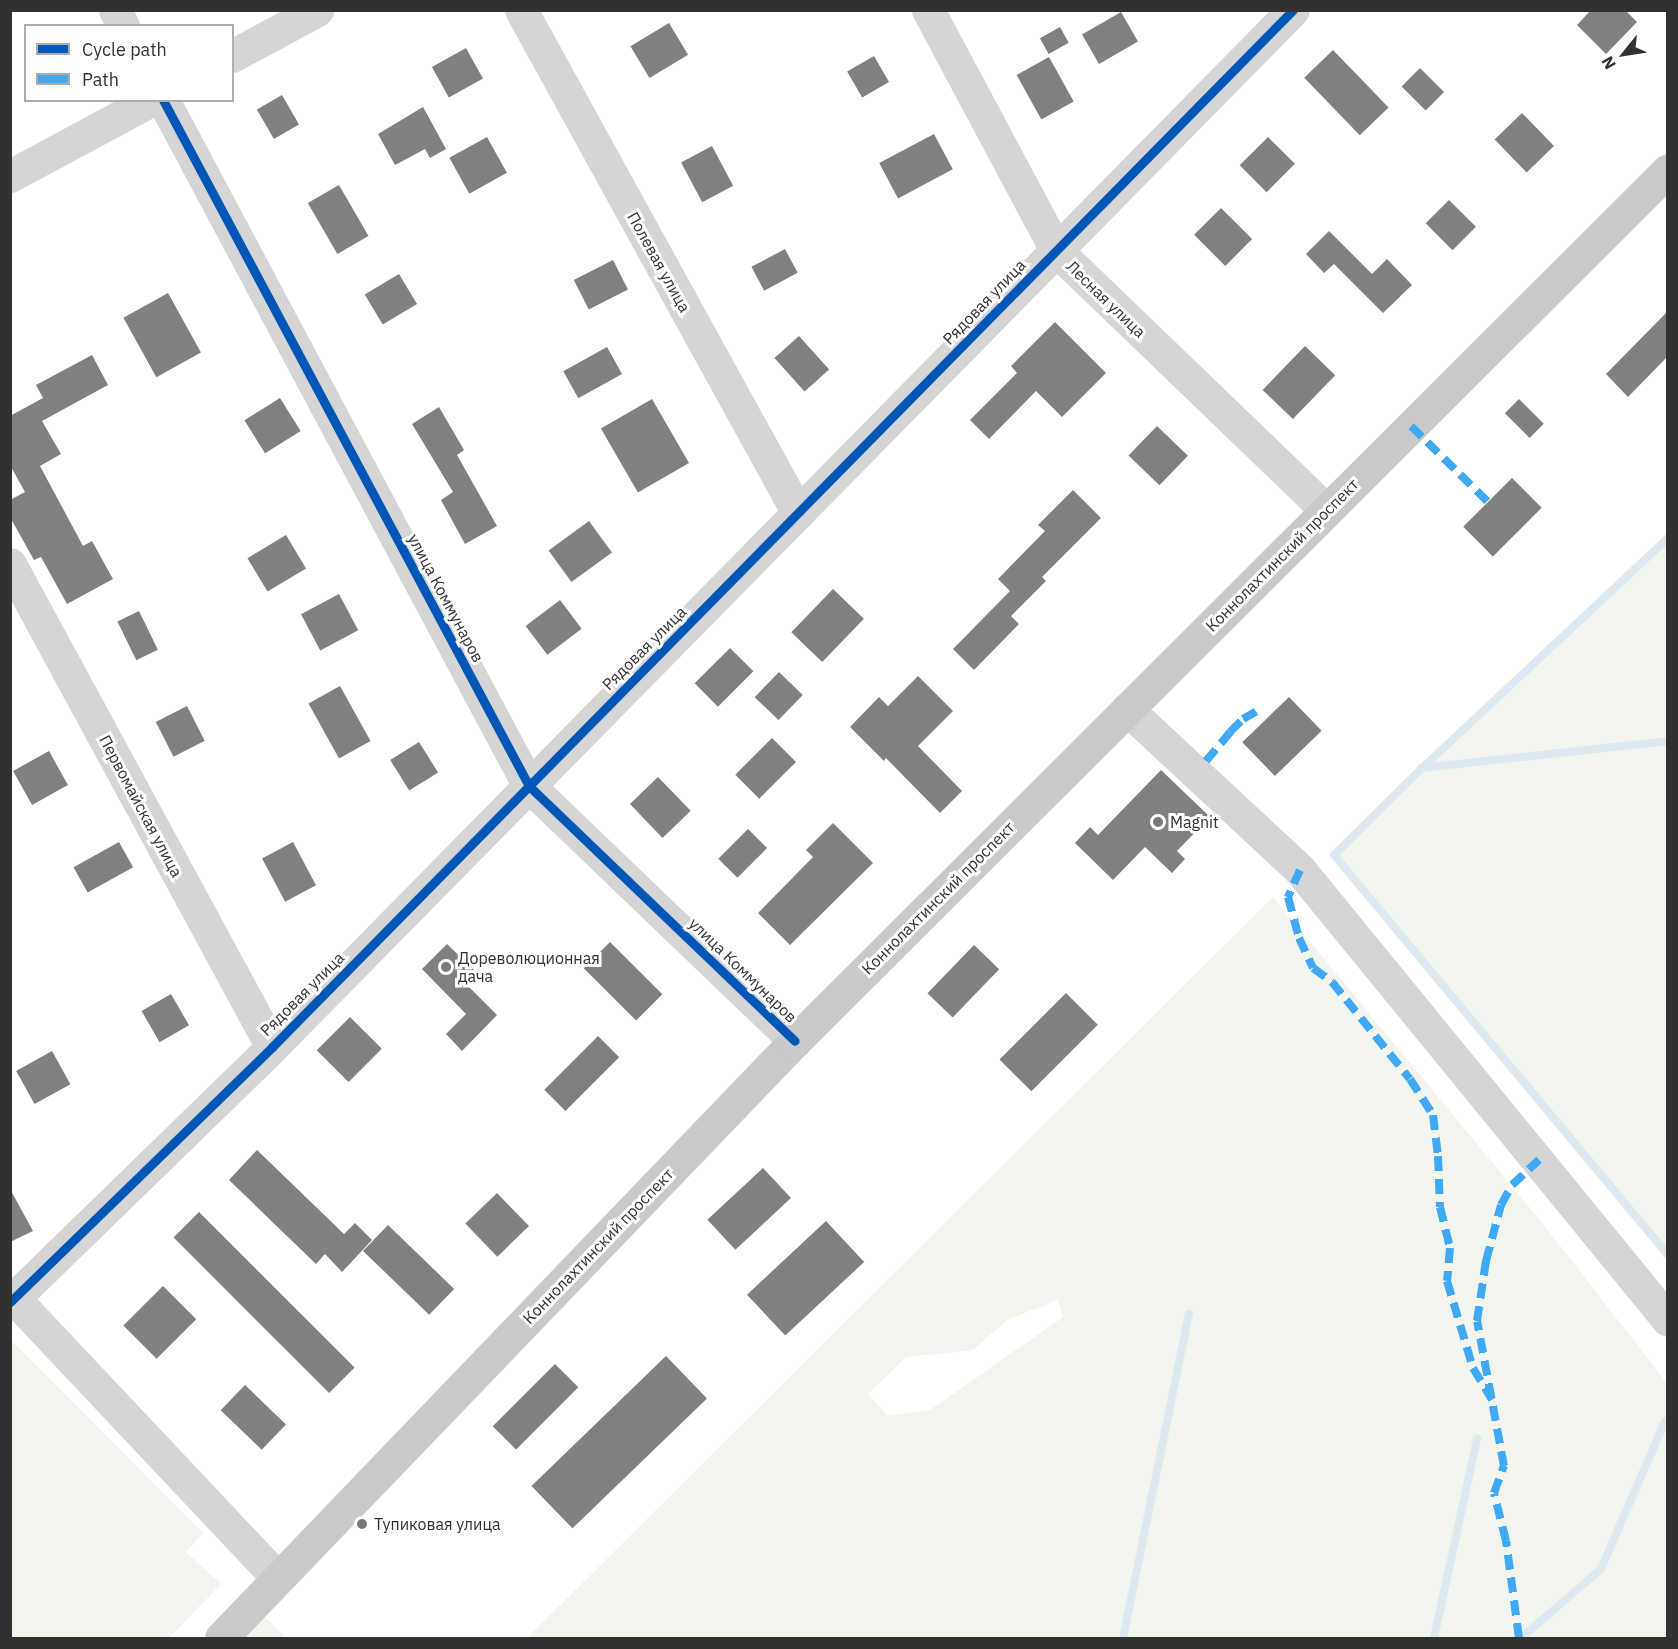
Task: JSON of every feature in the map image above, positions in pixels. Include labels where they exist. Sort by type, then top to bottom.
[{"type":"main road","name":"Коннолахтинский проспект","points":[[220,1638],[795,1041],[1668,170]]},
{"type":"street","points":[[115,10],[122,24]]},
{"type":"street","points":[[234,55],[316,10]]},
{"type":"street","name":"Полевая улица","points":[[520,10],[798,513]]},
{"type":"street","name":"Лесная улица","points":[[928,10],[1056,250],[1326,510]]},
{"type":"street","name":"Рядовая улица","points":[[12,1298],[272,1047],[1293,10]]},
{"type":"street","points":[[10,176],[147,102]]},
{"type":"street","name":"улица Коммунаров","points":[[164,102],[529,786],[795,1041]]},
{"type":"street","name":"Первомайская улица","points":[[10,564],[272,1047]]},
{"type":"street","points":[[1127,709],[1300,870],[1668,1320]]},
{"type":"street","points":[[12,1298],[278,1578]]},
{"type":"shaded area","points":[[1667,538],[1667,1255],[1334,855],[1421,769]]},
{"type":"shaded area","points":[[1273,897],[1544,1225],[1667,1383],[1667,1638],[527,1638]],"holes":[[[1058,1300],[1063,1317],[930,1410],[888,1416],[868,1394],[906,1357],[973,1350],[1007,1320]]]},
{"type":"shaded area","points":[[13,1342],[203,1533],[186,1552],[221,1584],[169,1638],[11,1638],[10,1344]]},
{"type":"shaded area","points":[[265,1617],[286,1638],[244,1638]]},
{"type":"building","points":[[1591,10],[1625,10],[1637,22],[1606,54],[1577,25]]},
{"type":"building","points":[[1121,12],[1138,41],[1099,64],[1082,34]]},
{"type":"building","points":[[669,23],[688,55],[649,78],[630,46]]},
{"type":"building","points":[[1060,27],[1069,43],[1049,54],[1040,38]]},
{"type":"building","points":[[466,48],[483,79],[449,98],[432,67]]},
{"type":"building","points":[[1333,50],[1389,108],[1360,135],[1304,78]]},
{"type":"building","points":[[874,56],[889,82],[862,97],[847,72]]},
{"type":"building","points":[[1049,57],[1074,102],[1041,120],[1017,75]]},
{"type":"building","points":[[1420,68],[1444,92],[1426,110],[1402,86]]},
{"type":"building","points":[[282,95],[299,124],[274,139],[257,110]]},
{"type":"building","points":[[423,107],[446,149],[430,158],[425,149],[395,165],[378,134]]},
{"type":"building","points":[[1522,113],[1554,146],[1527,172],[1495,139]]},
{"type":"building","points":[[934,134],[953,169],[898,198],[879,163]]},
{"type":"building","points":[[487,137],[507,173],[469,194],[449,158]]},
{"type":"building","points":[[1268,137],[1295,164],[1267,192],[1240,165]]},
{"type":"building","points":[[712,146],[733,186],[702,202],[681,162]]},
{"type":"building","points":[[339,185],[368,236],[337,254],[308,203]]},
{"type":"building","points":[[1449,200],[1476,227],[1453,250],[1426,223]]},
{"type":"building","points":[[1221,208],[1252,239],[1225,266],[1194,235]]},
{"type":"building","points":[[1329,231],[1372,274],[1387,259],[1412,285],[1383,313],[1334,264],[1324,273],[1306,254]]},
{"type":"building","points":[[785,249],[798,273],[764,291],[751,267]]},
{"type":"building","points":[[613,260],[628,289],[589,309],[574,280]]},
{"type":"building","points":[[399,274],[417,304],[383,325],[365,295]]},
{"type":"building","points":[[168,293],[201,352],[156,377],[123,318]]},
{"type":"building","points":[[1668,311],[1668,356],[1628,397],[1606,374]]},
{"type":"building","points":[[1055,322],[1106,373],[1062,417],[1036,391],[989,439],[970,420],[1017,373],[1011,366]]},
{"type":"building","points":[[799,336],[829,369],[805,392],[774,358]]},
{"type":"building","points":[[1305,346],[1335,375],[1293,419],[1263,390]]},
{"type":"building","points":[[607,347],[622,374],[578,398],[563,371]]},
{"type":"building","points":[[92,355],[108,385],[42,421],[61,454],[40,466],[83,546],[92,541],[113,579],[67,604],[41,557],[34,560],[10,517],[10,500],[25,492],[10,465],[10,416],[43,398],[36,385]]},
{"type":"building","points":[[280,398],[301,431],[265,453],[244,420]]},
{"type":"building","points":[[652,399],[689,463],[638,493],[601,428]]},
{"type":"building","points":[[1519,399],[1544,424],[1530,438],[1505,413]]},
{"type":"building","points":[[439,407],[464,450],[457,455],[497,526],[465,544],[441,500],[453,492],[412,424]]},
{"type":"building","points":[[1157,426],[1188,456],[1159,485],[1129,455]]},
{"type":"building","points":[[1512,478],[1542,508],[1493,556],[1463,527]]},
{"type":"building","points":[[1073,490],[1101,518],[1042,577],[1046,581],[1011,616],[1019,624],[974,670],[953,649],[1010,591],[998,579],[1045,531],[1038,525]]},
{"type":"building","points":[[589,521],[612,553],[571,582],[549,550]]},
{"type":"building","points":[[286,535],[306,568],[268,592],[247,558]]},
{"type":"building","points":[[833,589],[864,619],[822,662],[791,632]]},
{"type":"building","points":[[339,594],[358,630],[320,650],[301,614]]},
{"type":"building","points":[[560,600],[582,629],[547,655],[526,626]]},
{"type":"building","points":[[139,611],[158,650],[136,660],[117,622]]},
{"type":"building","points":[[730,648],[753,671],[718,707],[695,683]]},
{"type":"building","points":[[779,672],[803,695],[778,720],[755,697]]},
{"type":"building","points":[[918,676],[953,711],[918,746],[962,791],[940,813],[886,758],[884,761],[850,727],[879,697],[888,706]]},
{"type":"building","points":[[340,686],[371,741],[339,759],[309,703]]},
{"type":"building","points":[[1289,697],[1322,731],[1275,776],[1242,742]]},
{"type":"building","points":[[187,706],[205,741],[174,757],[156,722]]},
{"type":"building","points":[[772,738],[796,762],[759,799],[735,775]]},
{"type":"building","points":[[419,742],[438,773],[409,791],[390,760]]},
{"type":"building","points":[[49,751],[68,785],[32,805],[13,771]]},
{"type":"building","name":"Magnit","points":[[1161,770],[1210,817],[1177,851],[1185,859],[1172,873],[1145,847],[1113,880],[1075,843],[1090,827],[1098,835]]},
{"type":"building","points":[[658,777],[691,811],[663,838],[630,804]]},
{"type":"building","points":[[833,823],[873,863],[790,945],[758,913],[813,857],[806,850]]},
{"type":"building","points":[[748,829],[767,848],[737,878],[718,859]]},
{"type":"building","points":[[119,842],[133,867],[88,893],[74,867]]},
{"type":"building","points":[[293,842],[316,885],[285,902],[262,858]]},
{"type":"building","points":[[610,942],[662,994],[636,1020],[584,968]]},
{"type":"building","points":[[447,944],[474,970],[463,981],[497,1015],[462,1051],[446,1034],[466,1014],[422,969]]},
{"type":"building","points":[[974,945],[999,969],[953,1018],[927,993]]},
{"type":"building","points":[[1066,993],[1098,1025],[1031,1091],[1000,1059]]},
{"type":"building","points":[[171,994],[189,1025],[160,1042],[142,1011]]},
{"type":"building","points":[[350,1017],[382,1049],[349,1082],[317,1050]]},
{"type":"building","points":[[598,1036],[619,1057],[565,1111],[544,1090]]},
{"type":"building","points":[[52,1051],[70,1084],[35,1104],[16,1071]]},
{"type":"building","points":[[257,1150],[344,1234],[355,1223],[372,1240],[342,1272],[325,1254],[316,1264],[229,1180]]},
{"type":"building","points":[[763,1168],[791,1198],[735,1250],[707,1220]]},
{"type":"building","points":[[10,1189],[33,1231],[10,1242]]},
{"type":"building","points":[[497,1193],[529,1226],[497,1257],[465,1224]]},
{"type":"building","points":[[199,1212],[355,1368],[329,1393],[174,1237]]},
{"type":"building","points":[[826,1221],[864,1262],[785,1336],[747,1295]]},
{"type":"building","points":[[388,1225],[454,1289],[429,1315],[363,1251]]},
{"type":"building","points":[[163,1286],[196,1319],[157,1359],[123,1326]]},
{"type":"building","points":[[666,1356],[707,1398],[572,1528],[531,1486]]},
{"type":"building","points":[[555,1364],[578,1387],[516,1450],[493,1426]]},
{"type":"building","points":[[245,1385],[286,1425],[262,1450],[221,1410]]},
{"type":"waterway","points":[[1668,538],[1421,769],[1334,855],[1668,1255]]},
{"type":"waterway","points":[[1421,768],[1668,741]]},
{"type":"waterway","points":[[1123,1638],[1189,1314]]},
{"type":"waterway","points":[[1521,1638],[1601,1569],[1665,1421]]},
{"type":"waterway","points":[[1434,1638],[1477,1439]]},
{"type":"marked path","points":[[1411,426],[1488,502]]},
{"type":"marked path","points":[[1206,761],[1243,719],[1257,711]]},
{"type":"marked path","points":[[1300,870],[1288,897],[1299,938],[1313,968],[1332,982],[1410,1079],[1433,1115],[1438,1156],[1440,1207],[1450,1248],[1447,1281],[1473,1368],[1492,1400]]},
{"type":"marked path","points":[[1519,1638],[1506,1541],[1494,1493],[1504,1466],[1477,1321],[1486,1261],[1501,1205],[1512,1185],[1539,1160]]},
{"type":"cycle path","points":[[10,1302],[272,1047],[1293,10]]},
{"type":"cycle path","points":[[164,102],[529,786],[795,1041]]},
{"type":"place","name":"Magnit","points":[[1158,822]]},
{"type":"place","name":"Дореволюционная дача","points":[[446,967]]},
{"type":"place","name":"Тупиковая улица","points":[[362,1524]]}]
